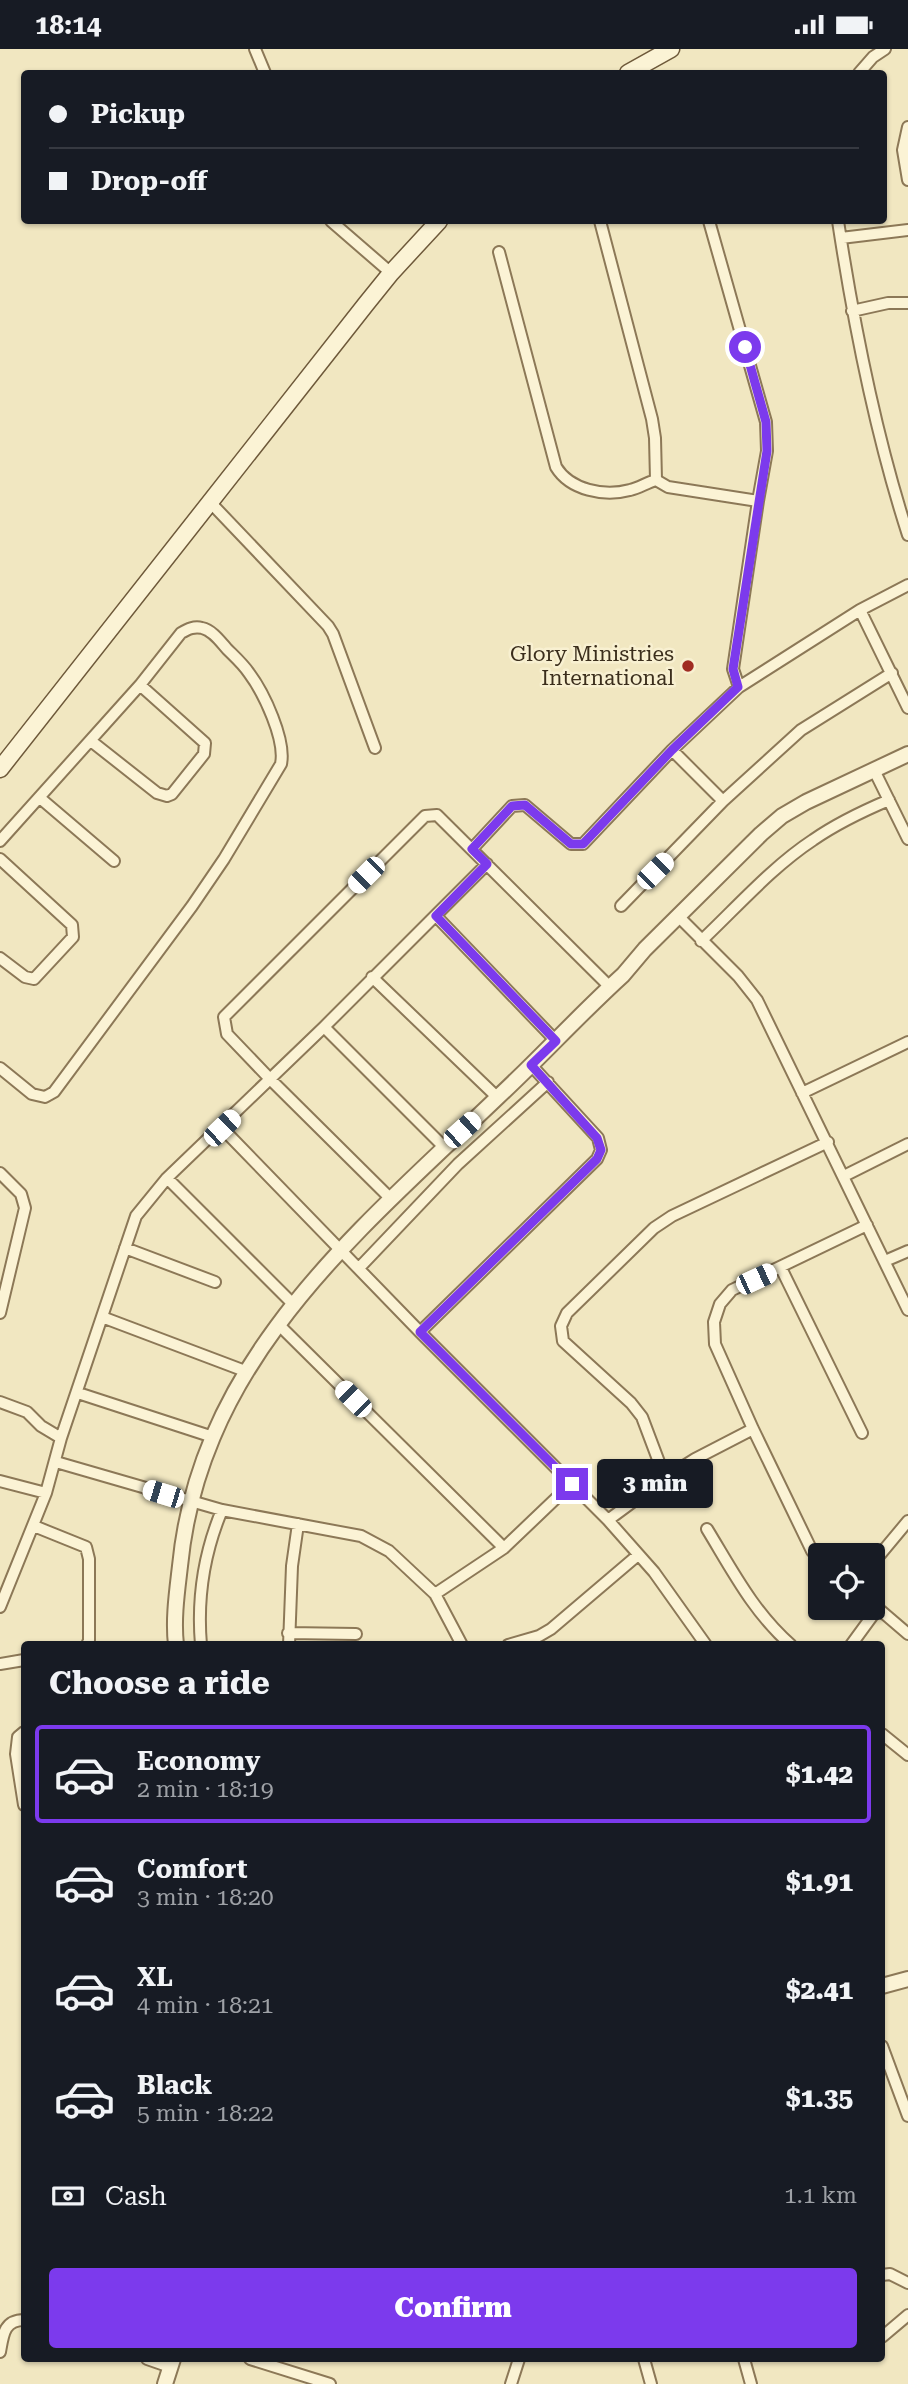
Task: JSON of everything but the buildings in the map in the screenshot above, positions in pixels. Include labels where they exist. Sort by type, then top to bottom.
[{"type":"main road","points":[[633,70],[671,49]]},
{"type":"main road","points":[[0,769],[391,273],[436,224]]},
{"type":"street","points":[[255,49],[264,70]]},
{"type":"street","points":[[862,70],[885,49]]},
{"type":"street","points":[[908,127],[903,150],[908,180]]},
{"type":"street","points":[[334,224],[391,273]]},
{"type":"street","points":[[601,224],[652,419],[656,480]]},
{"type":"street","points":[[710,224],[766,422],[767,451],[733,669],[738,687]]},
{"type":"street","points":[[839,224],[852,311],[908,535]]},
{"type":"street","points":[[841,238],[908,229]]},
{"type":"street","points":[[499,252],[556,467],[562,477],[570,484],[610,492],[630,490],[656,480]]},
{"type":"street","points":[[852,311],[888,303],[908,303]]},
{"type":"street","points":[[656,480],[668,487],[758,502]]},
{"type":"street","points":[[209,501],[328,626],[375,748]]},
{"type":"street","points":[[472,849],[512,806],[520,804],[525,805],[571,844],[583,844],[672,750],[738,687],[860,610],[908,585]]},
{"type":"street","points":[[860,610],[908,708]]},
{"type":"street","points":[[0,841],[140,685],[181,633],[190,628],[201,627],[211,632],[249,673],[264,699],[282,750],[281,764],[224,859],[54,1092],[45,1097],[32,1094],[0,1068]]},
{"type":"street","points":[[621,906],[723,801],[801,730],[892,673]]},
{"type":"street","points":[[90,741],[158,793],[167,796],[172,794],[204,754],[205,743],[140,685]]},
{"type":"street","points":[[672,750],[723,801]]},
{"type":"street","points":[[176,1641],[182,1541],[189,1502],[214,1437],[245,1371],[278,1324],[340,1249],[390,1198],[498,1098],[761,834],[782,816],[908,754]]},
{"type":"street","points":[[874,770],[908,839]]},
{"type":"street","points":[[40,798],[114,861]]},
{"type":"street","points":[[701,941],[783,863],[811,841],[889,800]]},
{"type":"street","points":[[390,1198],[227,1034],[225,1017],[425,816],[437,815],[610,987]]},
{"type":"street","points":[[0,859],[72,925],[75,933],[34,979],[25,977],[0,958]]},
{"type":"street","points":[[0,1607],[46,1493],[61,1438],[136,1216],[167,1178],[271,1080],[487,864]]},
{"type":"street","points":[[436,916],[556,1041]]},
{"type":"street","points":[[678,916],[750,988],[828,1142],[908,1310]]},
{"type":"street","points":[[372,977],[498,1098]]},
{"type":"street","points":[[324,1027],[444,1147]]},
{"type":"street","points":[[802,1093],[908,1042]]},
{"type":"street","points":[[420,1332],[597,1159],[601,1150],[597,1138],[531,1065]]},
{"type":"street","points":[[359,1268],[458,1164],[548,1082]]},
{"type":"street","points":[[222,1128],[608,1520],[680,1605],[703,1641]]},
{"type":"street","points":[[665,1478],[642,1417],[631,1403],[563,1341],[561,1326],[567,1313],[654,1228],[672,1216],[828,1142]]},
{"type":"street","points":[[844,1176],[908,1143]]},
{"type":"street","points":[[0,1174],[21,1194],[25,1208],[0,1313]]},
{"type":"street","points":[[167,1178],[294,1305]]},
{"type":"street","points":[[808,1543],[715,1344],[714,1322],[720,1304],[732,1290],[867,1225]]},
{"type":"street","points":[[125,1248],[215,1282]]},
{"type":"street","points":[[885,1261],[908,1251]]},
{"type":"street","points":[[781,1268],[862,1433]]},
{"type":"street","points":[[102,1317],[245,1371]]},
{"type":"street","points":[[278,1324],[504,1548]]},
{"type":"street","points":[[78,1393],[214,1437]]},
{"type":"street","points":[[0,1402],[27,1412],[41,1426],[61,1438]]},
{"type":"street","points":[[608,1520],[695,1459],[753,1429]]},
{"type":"street","points":[[56,1462],[189,1502],[346,1532],[375,1542],[389,1551],[435,1594],[460,1641]]},
{"type":"street","points":[[0,1481],[46,1493]]},
{"type":"street","points":[[435,1594],[504,1548],[572,1484]]},
{"type":"street","points":[[201,1641],[200,1598],[204,1570],[211,1537],[222,1510]]},
{"type":"street","points":[[885,1549],[908,1521]]},
{"type":"street","points":[[289,1641],[292,1566],[298,1524]]},
{"type":"street","points":[[34,1526],[86,1547],[89,1559],[89,1641]]},
{"type":"street","points":[[707,1529],[767,1623],[787,1641]]},
{"type":"street","points":[[522,1641],[551,1629],[638,1555]]},
{"type":"street","points":[[885,1615],[908,1634]]},
{"type":"street","points":[[855,1641],[868,1620]]},
{"type":"street","points":[[288,1633],[356,1634]]},
{"type":"street","points":[[0,1664],[21,1660]]},
{"type":"street","points":[[21,1734],[18,1737],[16,1754],[21,1785]]},
{"type":"street","points":[[885,1736],[908,1755]]},
{"type":"street","points":[[885,1985],[908,1979]]},
{"type":"street","points":[[885,2054],[908,2116]]},
{"type":"street","points":[[885,2275],[890,2274],[908,2283]]},
{"type":"street","points":[[885,2334],[908,2315]]},
{"type":"street","points":[[0,2352],[8,2325],[14,2320],[21,2320]]},
{"type":"street","points":[[260,2362],[330,2384]]},
{"type":"street","points":[[511,2384],[518,2362]]},
{"type":"street","points":[[645,2362],[651,2384]]},
{"type":"street","points":[[745,2362],[751,2384]]},
{"type":"street","points":[[165,2384],[172,2363]]},
{"type":"street","points":[[286,2384],[289,2371]]},
{"type":"place","name":"Glory Ministries International","points":[[688,666]]},
{"type":"route","points":[[572,1484],[420,1332],[597,1159],[601,1150],[597,1138],[531,1065],[556,1041],[436,916],[487,864],[472,849],[512,806],[525,805],[571,844],[580,846],[672,750],[738,687],[733,669],[767,451],[766,422],[745,347]]}]
